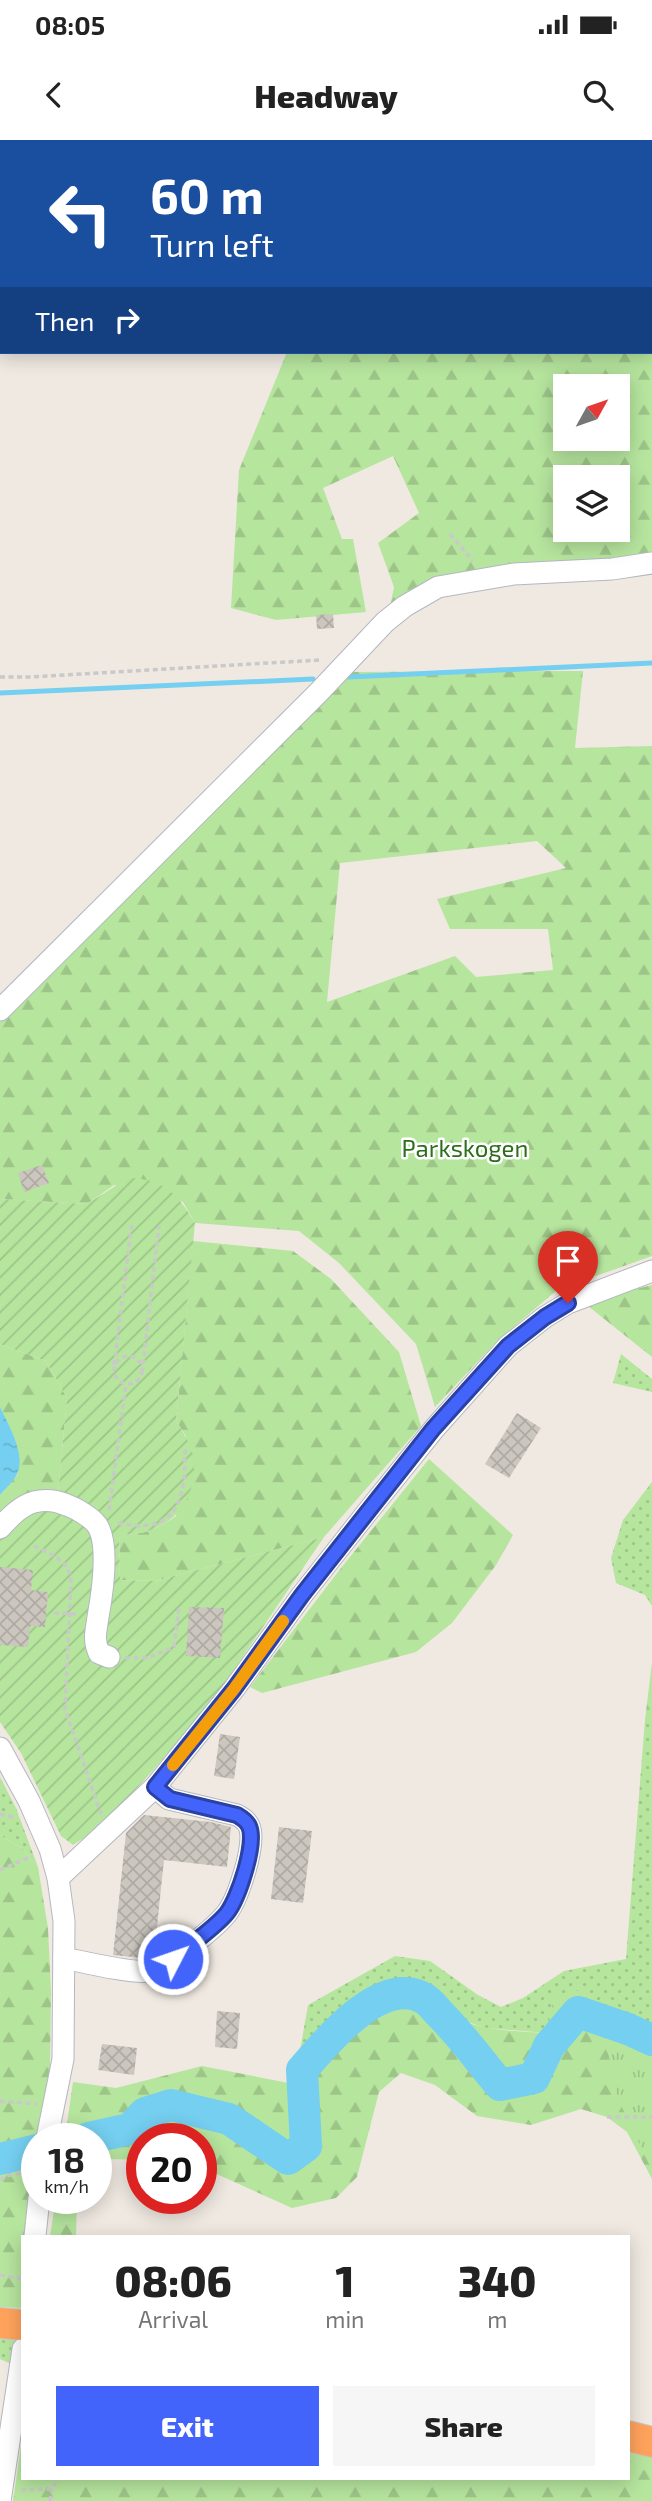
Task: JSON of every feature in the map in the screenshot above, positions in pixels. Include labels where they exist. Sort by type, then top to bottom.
[{"type":"highway","points":[[0,2323],[21,2325]]},
{"type":"highway","points":[[630,2436],[652,2442]]},
{"type":"street","points":[[0,1010],[319,692],[384,622],[405,606],[438,587],[477,580],[514,574],[612,569],[652,563]]},
{"type":"street","points":[[58,1878],[155,1787],[234,1689],[302,1595],[433,1429],[508,1346],[568,1303],[652,1270]]},
{"type":"street","points":[[0,1528],[9,1517],[30,1503],[46,1499],[63,1502],[108,1525],[104,1542],[99,1615],[93,1640],[99,1653],[109,1657]]},
{"type":"street","points":[[0,1748],[29,1801],[50,1849],[58,1878],[64,1921],[63,2059],[50,2123]]},
{"type":"street","points":[[64,1958],[149,1972],[173,1959],[227,1913],[241,1883],[250,1848],[251,1828],[237,1815],[170,1799],[155,1787]]},
{"type":"street","points":[[35,2235],[37,2214]]},
{"type":"street","points":[[1,2495],[21,2362]]},
{"type":"path","points":[[450,534],[473,561],[477,580]]},
{"type":"path","points":[[0,677],[348,659]]},
{"type":"path","points":[[132,1223],[114,1365],[116,1378],[126,1384],[134,1383],[142,1373],[159,1226]]},
{"type":"path","points":[[114,1365],[120,1358],[129,1356],[138,1360],[142,1373]]},
{"type":"path","points":[[126,1384],[108,1525],[152,1526],[172,1515],[185,1477],[183,1461],[187,1446]]},
{"type":"path","points":[[34,1546],[65,1563],[70,1570],[65,1709],[98,1809],[110,1831]]},
{"type":"path","points":[[109,1657],[147,1658],[174,1647],[179,1606]]},
{"type":"path","points":[[54,1613],[99,1615]]},
{"type":"path","points":[[0,1870],[50,1849]]},
{"type":"path","points":[[0,2101],[53,2105]]},
{"type":"path","points":[[607,2117],[652,2117]]},
{"type":"path","points":[[0,2180],[21,2174]]},
{"type":"path","points":[[0,2275],[21,2279]]},
{"type":"path","points":[[50,2501],[52,2488],[57,2480]]},
{"type":"path","points":[[1,2495],[52,2488]]},
{"type":"green space","points":[[286,354],[652,354],[652,558],[542,565],[390,607],[394,587],[378,543],[419,513],[393,456],[323,488],[342,539],[353,539],[366,612],[276,620],[231,608],[239,470]]},
{"type":"green space","name":"Parkskogen","points":[[583,671],[575,748],[652,746],[652,1256],[557,1290],[497,1341],[435,1407],[416,1344],[339,1263],[299,1231],[195,1223],[183,1202],[114,1185],[87,1204],[0,1199],[0,1020],[345,672]],"holes":[[[537,841],[566,868],[437,899],[450,929],[548,929],[553,970],[476,977],[455,956],[327,1002],[340,863]]]},
{"type":"green space","points":[[128,1178],[151,1181],[168,1190],[183,1204],[195,1223],[176,1421],[190,1445],[194,1461],[190,1493],[174,1516],[150,1530],[119,1535],[120,1580],[155,1581],[324,1537],[206,1711],[127,1799],[95,1831],[73,1845],[61,1836],[21,1753],[0,1722],[0,1516],[58,1494],[67,1398],[46,1361],[0,1344],[0,1199],[87,1204]]},
{"type":"green space","points":[[193,1241],[293,1251],[331,1279],[399,1352],[421,1426],[324,1537],[155,1581],[120,1580],[119,1535],[149,1531],[176,1516],[186,1436],[176,1421]]},
{"type":"green space","points":[[652,1285],[652,1357],[583,1302]]},
{"type":"green space","points":[[0,1344],[46,1361],[67,1398],[58,1494],[0,1516],[0,1495],[18,1474],[13,1437],[0,1407]]},
{"type":"green space","points":[[621,1354],[652,1379],[652,1392],[613,1383]]},
{"type":"green space","points":[[429,1459],[513,1535],[496,1565],[452,1623],[416,1652],[262,1693],[250,1687],[341,1568]]},
{"type":"green space","points":[[652,1482],[652,1606],[645,1595],[616,1583],[611,1558],[623,1520]]},
{"type":"green space","points":[[652,1662],[652,1720],[645,1720]]},
{"type":"green space","points":[[645,1720],[652,1720],[652,2041],[640,2040],[593,2020],[547,2033],[486,2028],[425,2008],[294,2085],[308,2005],[395,1956],[430,1961],[478,1995],[501,2007],[523,1998],[564,1971],[626,1959]]},
{"type":"green space","points":[[0,1777],[16,1808],[38,1867],[23,1849],[0,1835]]},
{"type":"green space","points":[[0,1835],[23,1849],[38,1867],[48,1928],[51,1991],[50,2070],[40,2123],[21,2123],[21,2214],[28,2214],[25,2235],[21,2235],[21,2308],[0,2307]]},
{"type":"green space","points":[[584,1989],[593,2020],[640,2040],[652,2041],[652,2179],[627,2132],[607,2117],[581,2109],[531,2125],[477,2116],[435,2085],[401,2073],[379,2092],[357,2177],[336,2198],[292,2208],[217,2174],[217,2123],[126,2123],[126,2160],[112,2159],[112,2123],[67,2123],[73,2082],[116,2088],[202,2066],[294,2084],[340,2038],[381,2009],[404,2004],[478,2026],[547,2033],[554,1996]]},
{"type":"green space","points":[[652,2031],[652,2170],[618,2099],[606,2043]]},
{"type":"green space","points":[[53,2214],[77,2214],[76,2235],[50,2235]]},
{"type":"green space","points":[[0,2337],[15,2338],[11,2364],[0,2359]]},
{"type":"green space","points":[[21,2446],[21,2480],[630,2480],[630,2452],[652,2457],[652,2501],[13,2501]]},
{"type":"water","points":[[0,1407],[15,1439],[20,1464],[15,1478],[0,1495]]},
{"type":"building","points":[[333,614],[334,628],[317,629],[316,615]]},
{"type":"building","points":[[42,1165],[49,1183],[24,1192],[18,1173]]},
{"type":"building","points":[[517,1413],[541,1428],[509,1478],[485,1464]]},
{"type":"building","points":[[0,1567],[33,1570],[31,1590],[48,1592],[45,1627],[30,1626],[28,1647],[0,1645]]},
{"type":"building","points":[[189,1607],[224,1608],[220,1658],[186,1656]]},
{"type":"building","points":[[220,1734],[240,1737],[234,1779],[214,1776]]},
{"type":"building","points":[[144,1815],[211,1822],[231,1827],[227,1867],[164,1860],[154,1955],[142,1958],[113,1955],[126,1833]]},
{"type":"building","points":[[279,1827],[312,1831],[303,1903],[271,1899]]},
{"type":"building","points":[[217,2011],[240,2013],[237,2049],[215,2047]]},
{"type":"building","points":[[102,2044],[137,2048],[134,2075],[98,2070]]},
{"type":"waterway","points":[[348,677],[652,663]]},
{"type":"waterway","points":[[0,693],[313,679]]},
{"type":"waterway","points":[[112,2133],[130,2129],[145,2113],[171,2105],[229,2119],[288,2159],[306,2146],[302,2070],[325,2043],[356,2014],[391,1995],[408,1993],[427,2000],[500,2085],[534,2078],[549,2046],[578,2012],[652,2040]]},
{"type":"waterway","points":[[0,2159],[21,2154]]},
{"type":"slow traffic","points":[[173,1765],[234,1689],[283,1621]]},
{"type":"route","points":[[173,1959],[227,1913],[241,1883],[250,1848],[251,1828],[237,1815],[170,1799],[155,1787],[234,1689],[302,1595],[433,1429],[508,1346],[568,1303]]}]
